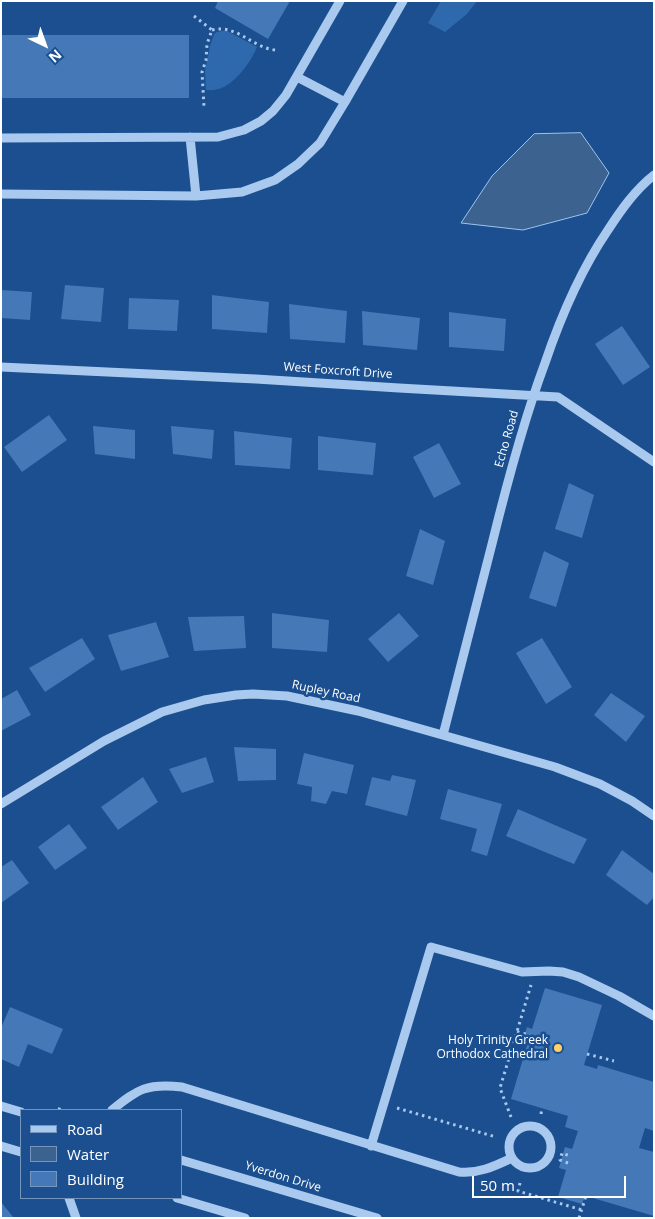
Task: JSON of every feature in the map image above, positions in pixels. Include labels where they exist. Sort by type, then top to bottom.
[{"type":"street","points":[[1,138],[218,137],[244,130],[273,111],[286,96],[340,1]]},
{"type":"street","points":[[1,194],[196,196],[242,192],[275,180],[298,164],[320,143],[404,1]]},
{"type":"street","points":[[298,77],[345,102]]},
{"type":"street","points":[[190,137],[196,196]]},
{"type":"street","name":"Echo Road","points":[[443,735],[498,518],[533,395],[552,342],[572,292],[596,247],[622,208],[646,181],[654,175]]},
{"type":"street","name":"West Foxcroft Drive","points":[[1,367],[256,378],[558,397],[654,462]]},
{"type":"street","name":"Rupley Road","points":[[1,804],[104,741],[162,712],[204,700],[253,694],[287,696],[358,711],[554,767],[600,784],[632,801],[654,816]]},
{"type":"street","points":[[371,1146],[431,947],[522,972],[563,972],[619,996],[654,1016]]},
{"type":"street","points":[[113,1109],[132,1094],[146,1088],[182,1087],[459,1172],[486,1170],[512,1158]]},
{"type":"street","points":[[1,1106],[20,1112]]},
{"type":"street","points":[[527,1126],[536,1127],[544,1131],[548,1136],[552,1147],[551,1153],[540,1166],[524,1168],[512,1158],[510,1142],[516,1131],[527,1126]]},
{"type":"street","points":[[1,1146],[20,1152]]},
{"type":"street","name":"Yverdon Drive","points":[[182,1160],[377,1218]]},
{"type":"street","points":[[68,1199],[76,1218]]},
{"type":"street","points":[[180,1199],[245,1218]]},
{"type":"path","points":[[194,16],[212,30],[226,29],[234,31],[267,49],[275,50]]},
{"type":"path","points":[[204,107],[202,72],[206,60],[207,44],[212,30]]},
{"type":"path","points":[[511,1117],[500,1088],[531,983]]},
{"type":"path","points":[[517,1032],[530,1035]]},
{"type":"path","points":[[587,1054],[614,1061]]},
{"type":"path","points":[[392,1106],[496,1138]]},
{"type":"path","points":[[541,1114],[542,1108]]},
{"type":"path","points":[[568,1163],[560,1160],[562,1154],[570,1156]]},
{"type":"path","points":[[520,1183],[518,1191],[582,1210]]},
{"type":"path","points":[[579,1218],[586,1196]]},
{"type":"shaded area","points":[[441,1],[477,1],[467,14],[445,32],[428,23]]},
{"type":"shaded area","points":[[227,31],[257,47],[247,66],[231,82],[219,89],[206,90],[205,71],[210,46],[214,34]]},
{"type":"water","points":[[581,133],[609,173],[587,213],[523,230],[461,223],[492,176],[534,134]]},
{"type":"building","points":[[218,1],[290,1],[268,39],[215,8]]},
{"type":"building","points":[[1,35],[189,35],[189,98],[1,98]]},
{"type":"building","points":[[65,285],[104,288],[101,322],[61,319]]},
{"type":"building","points":[[1,290],[32,292],[30,320],[1,318]]},
{"type":"building","points":[[212,295],[269,302],[267,333],[212,329]]},
{"type":"building","points":[[129,298],[179,300],[177,331],[128,329]]},
{"type":"building","points":[[289,304],[347,311],[345,343],[290,339]]},
{"type":"building","points":[[362,311],[420,318],[417,350],[363,345]]},
{"type":"building","points":[[449,312],[506,319],[504,351],[449,347]]},
{"type":"building","points":[[622,326],[650,367],[623,385],[595,344]]},
{"type":"building","points":[[49,415],[67,440],[22,472],[4,447]]},
{"type":"building","points":[[93,426],[135,430],[135,459],[95,454]]},
{"type":"building","points":[[171,426],[214,430],[212,459],[173,454]]},
{"type":"building","points":[[234,431],[292,438],[290,469],[235,465]]},
{"type":"building","points":[[318,436],[376,443],[373,475],[318,470]]},
{"type":"building","points":[[439,443],[461,484],[434,498],[413,457]]},
{"type":"building","points":[[569,483],[594,495],[582,538],[555,529]]},
{"type":"building","points":[[420,529],[445,541],[433,585],[406,576]]},
{"type":"building","points":[[544,551],[569,563],[556,607],[529,598]]},
{"type":"building","points":[[272,613],[329,620],[327,652],[272,648]]},
{"type":"building","points":[[399,613],[419,636],[388,662],[368,639]]},
{"type":"building","points":[[244,616],[246,648],[194,651],[188,617]]},
{"type":"building","points":[[156,622],[169,657],[121,671],[108,635]]},
{"type":"building","points":[[82,638],[95,659],[45,692],[29,668]]},
{"type":"building","points":[[542,638],[572,687],[546,704],[516,653]]},
{"type":"building","points":[[17,690],[31,715],[1,731],[1,699]]},
{"type":"building","points":[[611,693],[645,716],[626,742],[594,715]]},
{"type":"building","points":[[234,747],[276,749],[276,780],[238,781]]},
{"type":"building","points":[[304,753],[354,765],[347,794],[332,791],[326,804],[311,801],[312,787],[297,784]]},
{"type":"building","points":[[206,757],[214,782],[182,793],[169,769]]},
{"type":"building","points":[[392,775],[416,780],[407,816],[365,805],[372,777],[390,781]]},
{"type":"building","points":[[143,777],[158,802],[118,830],[101,807]]},
{"type":"building","points":[[448,789],[502,804],[487,856],[471,851],[477,829],[440,819]]},
{"type":"building","points":[[518,809],[587,839],[574,864],[506,836]]},
{"type":"building","points":[[69,824],[87,848],[55,870],[38,847]]},
{"type":"building","points":[[622,850],[654,874],[654,897],[647,905],[606,875]]},
{"type":"building","points":[[12,860],[29,883],[1,903],[1,867]]},
{"type":"building","points":[[545,988],[602,1005],[584,1065],[597,1069],[598,1065],[654,1082],[654,1131],[645,1128],[639,1148],[654,1152],[654,1216],[586,1196],[582,1204],[558,1197],[566,1170],[559,1168],[565,1147],[572,1149],[578,1131],[565,1127],[568,1116],[511,1099],[528,1042],[523,1040],[527,1027],[532,1029]]},
{"type":"building","points":[[10,1007],[63,1029],[52,1054],[28,1044],[19,1067],[1,1059],[1,1028]]},
{"type":"building","points":[[1,1202],[14,1218],[1,1218]]},
{"type":"place","name":"Holy Trinity Greek Orthodox Cathedral","points":[[558,1048]]}]
